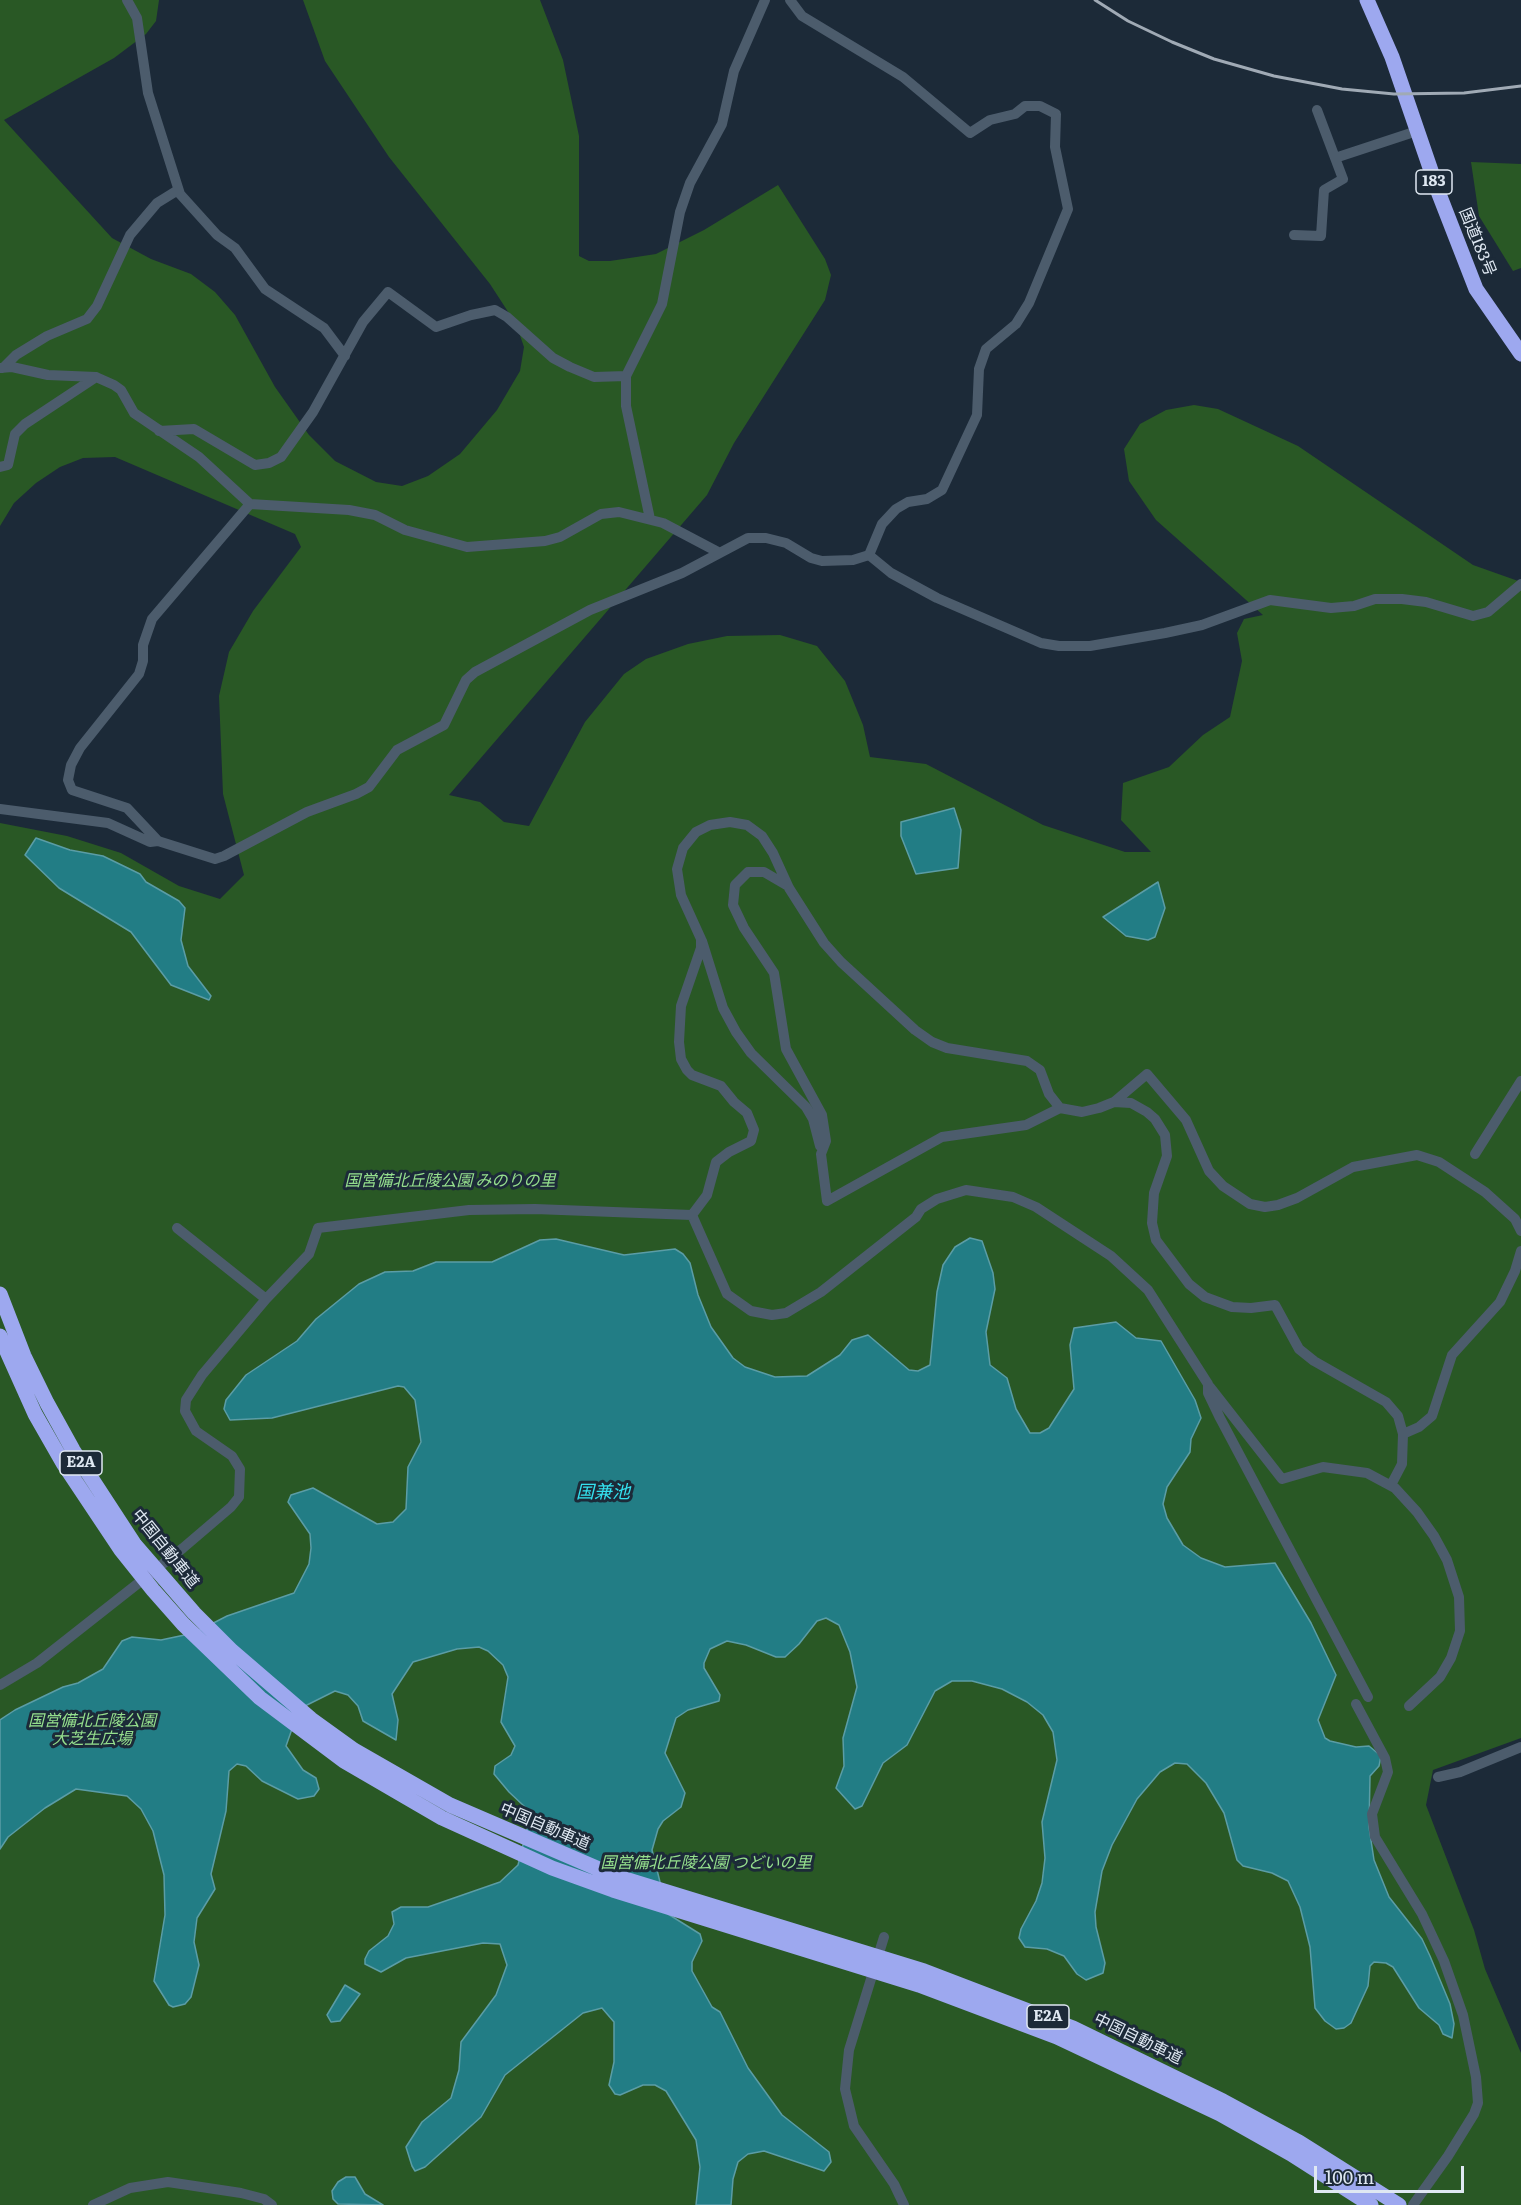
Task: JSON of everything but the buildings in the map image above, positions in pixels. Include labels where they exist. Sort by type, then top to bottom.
[{"type":"highway","name":"国道183号","points":[[1367,0],[1392,57],[1442,203],[1476,289],[1521,354]]},
{"type":"highway","name":"中国自動車道","points":[[0,1294],[24,1356],[72,1450],[135,1545],[188,1619]]},
{"type":"highway","name":"中国自動車道","points":[[0,1336],[35,1414],[63,1463],[121,1550],[260,1698],[401,1778],[502,1830],[605,1872],[666,1900],[919,1985],[1057,2037],[1220,2114],[1291,2154],[1371,2205]]},
{"type":"highway","name":"中国自動車道","points":[[306,1725],[393,1792],[499,1846],[582,1879],[914,1968],[1073,2028],[1223,2101],[1299,2142],[1399,2205]]},
{"type":"street","points":[[127,0],[137,18],[148,93],[178,190],[217,235],[235,248],[266,289],[324,328],[345,356]]},
{"type":"street","points":[[650,519],[626,406],[626,376],[662,304],[680,212],[690,183],[722,124],[734,71],[765,0]]},
{"type":"street","points":[[790,0],[802,16],[903,77],[970,133],[990,120],[1015,114],[1025,106],[1040,106],[1056,114],[1055,147],[1068,209],[1029,303],[1016,324],[986,349],[979,369],[976,415],[942,490],[927,499],[908,502],[896,509],[882,524],[868,555]]},
{"type":"street","points":[[1294,235],[1321,236],[1324,190],[1343,179],[1317,110]]},
{"type":"street","points":[[1335,158],[1418,132]]},
{"type":"street","points":[[1,368],[16,355],[47,336],[87,319],[97,306],[130,236],[158,203],[178,190]]},
{"type":"street","points":[[159,430],[194,429],[255,465],[269,463],[281,457],[290,447],[363,322],[388,292],[436,327],[471,315],[495,310],[507,317],[553,358],[570,367],[594,377],[626,376]]},
{"type":"street","points":[[1,368],[12,367],[48,375],[96,377],[121,390],[134,413],[199,457],[250,504],[349,510],[375,515],[405,530],[466,547],[545,541],[560,537],[601,513],[619,512],[650,519],[718,552]]},
{"type":"street","points":[[0,467],[8,465],[15,434],[25,424],[96,377]]},
{"type":"street","points":[[158,841],[127,808],[72,790],[68,780],[70,765],[80,748],[138,674],[143,661],[143,645],[152,619],[250,504]]},
{"type":"street","points":[[0,809],[108,823],[150,842],[158,841],[215,859],[307,812],[357,794],[377,779],[397,750],[444,725],[466,680],[490,662],[590,610],[682,573],[718,552],[756,537],[786,543],[811,558],[822,561],[837,562],[868,555]]},
{"type":"street","points":[[868,555],[891,573],[937,598],[1041,643],[1059,646],[1090,646],[1202,625],[1270,600],[1331,608],[1354,606],[1376,599],[1402,599],[1426,602],[1473,616],[1488,612],[1521,584]]},
{"type":"street","points":[[1060,1108],[1049,1094],[1040,1070],[1027,1061],[947,1047],[915,1030],[824,943],[789,888],[773,853],[757,831],[747,825],[730,822],[702,829],[683,848],[677,879],[684,904],[709,957],[723,1008],[751,1053],[806,1107],[813,1119],[822,1154],[827,1201],[942,1137],[1026,1125],[1060,1108],[1082,1112],[1114,1102],[1131,1103],[1155,1119],[1165,1135],[1167,1156],[1152,1200],[1152,1223],[1156,1240],[1188,1284],[1205,1297],[1233,1307],[1251,1308],[1275,1305],[1299,1349],[1314,1361],[1386,1402],[1398,1416],[1403,1434],[1402,1464],[1391,1485]]},
{"type":"street","points":[[789,888],[771,874],[758,871],[748,872],[735,885],[733,905],[744,928],[774,973],[786,1049],[822,1115],[826,1141],[822,1154]]},
{"type":"street","points":[[692,1215],[707,1195],[716,1162],[729,1152],[751,1142],[754,1130],[747,1113],[721,1086],[692,1075],[681,1059],[679,1042],[681,1006],[694,972],[701,948],[701,939]]},
{"type":"street","points":[[1114,1102],[1147,1074],[1186,1120],[1209,1171],[1223,1186],[1250,1204],[1265,1207],[1278,1205],[1297,1198],[1353,1167],[1417,1155],[1439,1162],[1478,1187],[1508,1212],[1521,1232]]},
{"type":"street","points":[[1475,1155],[1521,1081]]},
{"type":"street","points":[[692,1215],[727,1294],[751,1311],[772,1315],[786,1313],[821,1292],[916,1217],[921,1209],[937,1199],[966,1190],[1013,1197],[1036,1207],[1086,1239],[1134,1275],[1167,1317],[1208,1384],[1282,1479],[1311,1469],[1341,1468],[1367,1473],[1391,1485],[1407,1499],[1434,1536],[1447,1560],[1460,1610],[1460,1631],[1447,1667],[1432,1687],[1409,1706]]},
{"type":"street","points":[[0,1685],[37,1663],[120,1598],[231,1507],[238,1497],[240,1469],[232,1456],[196,1431],[185,1411],[186,1400],[202,1375],[266,1299],[309,1254],[318,1228],[469,1210],[535,1209],[692,1215]]},
{"type":"street","points":[[177,1228],[266,1299]]},
{"type":"street","points":[[1403,1434],[1432,1416],[1452,1355],[1500,1302],[1515,1271],[1521,1251]]},
{"type":"street","points":[[1208,1384],[1208,1394],[1220,1418],[1368,1697]]},
{"type":"street","points":[[1356,1704],[1385,1758],[1389,1772],[1372,1814],[1374,1837],[1422,1914],[1444,1961],[1466,2025],[1476,2078],[1478,2103],[1474,2114],[1416,2201]]},
{"type":"street","points":[[1438,1777],[1460,1772],[1521,1747]]},
{"type":"street","points":[[884,1937],[847,2059],[845,2089],[854,2126],[894,2184],[904,2205]]},
{"type":"street","points":[[93,2205],[130,2188],[168,2182],[241,2193],[264,2199],[272,2205]]},
{"type":"green space","points":[[0,0],[159,0],[156,21],[146,34],[114,58],[4,120],[112,238],[151,259],[191,274],[215,292],[235,315],[275,387],[309,435],[335,461],[376,482],[402,486],[428,476],[460,454],[497,410],[520,371],[524,347],[516,324],[490,284],[389,157],[325,61],[303,0],[540,0],[563,60],[579,136],[579,256],[589,261],[610,261],[656,254],[704,230],[778,185],[825,259],[831,275],[825,300],[734,443],[707,495],[449,795],[480,802],[504,822],[529,826],[585,722],[624,674],[646,659],[688,644],[727,636],[780,635],[817,646],[845,681],[863,725],[870,757],[926,764],[1043,825],[1125,852],[1151,852],[1121,820],[1123,783],[1169,767],[1203,735],[1230,717],[1242,661],[1237,633],[1244,619],[1263,615],[1156,520],[1129,481],[1124,449],[1140,424],[1166,410],[1194,405],[1218,409],[1298,446],[1473,565],[1521,582],[1521,1738],[1433,1770],[1426,1805],[1474,1930],[1485,1969],[1521,2053],[1521,2205],[0,2205],[0,823],[67,836],[121,853],[179,886],[220,899],[244,875],[223,794],[219,696],[229,652],[253,611],[301,547],[295,534],[115,457],[83,458],[60,467],[36,483],[14,503],[0,526]]},
{"type":"green space","points":[[1471,162],[1521,164],[1521,268],[1513,271],[1479,216]]},
{"type":"water","points":[[954,808],[961,830],[958,868],[916,874],[901,836],[901,822]]},
{"type":"water","points":[[36,838],[70,850],[103,856],[140,874],[146,882],[179,901],[185,908],[181,940],[188,966],[211,996],[209,1000],[171,985],[131,932],[59,888],[25,855]]},
{"type":"water","points":[[1158,882],[1165,908],[1155,937],[1148,940],[1126,936],[1103,917]]},
{"type":"water","name":"国兼池","points":[[970,1238],[982,1241],[993,1273],[995,1289],[986,1332],[990,1365],[1007,1378],[1016,1409],[1030,1433],[1040,1433],[1049,1428],[1074,1389],[1070,1345],[1074,1328],[1116,1322],[1136,1338],[1161,1341],[1195,1400],[1201,1418],[1191,1439],[1190,1452],[1167,1487],[1163,1504],[1167,1518],[1183,1545],[1201,1558],[1225,1567],[1275,1563],[1311,1623],[1336,1675],[1318,1720],[1325,1738],[1330,1741],[1356,1747],[1369,1746],[1381,1756],[1379,1766],[1370,1776],[1369,1827],[1374,1860],[1389,1897],[1422,1939],[1430,1956],[1450,2004],[1454,2024],[1452,2038],[1443,2034],[1439,2025],[1419,2008],[1393,1967],[1386,1963],[1374,1962],[1370,1966],[1368,1986],[1351,2023],[1344,2028],[1336,2029],[1325,2021],[1315,2008],[1310,1947],[1300,1907],[1288,1881],[1272,1873],[1243,1866],[1237,1860],[1224,1813],[1206,1783],[1187,1764],[1175,1763],[1160,1772],[1137,1799],[1112,1845],[1102,1871],[1095,1912],[1096,1927],[1105,1963],[1103,1973],[1086,1980],[1077,1974],[1064,1956],[1047,1949],[1025,1947],[1019,1938],[1042,1883],[1045,1858],[1042,1822],[1057,1760],[1053,1732],[1043,1715],[1027,1702],[1002,1689],[972,1681],[952,1681],[935,1691],[907,1745],[883,1763],[862,1806],[855,1809],[836,1788],[844,1766],[843,1738],[857,1687],[850,1652],[839,1625],[826,1618],[817,1621],[799,1644],[785,1657],[776,1657],[746,1645],[727,1641],[710,1649],[704,1668],[720,1695],[719,1701],[688,1710],[676,1718],[665,1753],[685,1793],[681,1807],[663,1821],[658,1829],[652,1850],[668,1914],[700,1934],[702,1941],[692,1962],[692,1971],[712,2007],[720,2012],[748,2068],[782,2115],[829,2152],[831,2162],[824,2171],[764,2151],[748,2154],[738,2162],[733,2179],[731,2205],[696,2205],[700,2167],[696,2140],[666,2091],[655,2085],[643,2085],[620,2095],[615,2094],[609,2085],[614,2062],[614,2022],[602,2008],[583,2013],[505,2075],[481,2117],[425,2167],[415,2171],[412,2166],[406,2147],[422,2122],[451,2098],[459,2070],[461,2042],[496,1995],[507,1965],[500,1944],[483,1943],[406,1958],[381,1972],[365,1964],[365,1959],[369,1951],[388,1936],[394,1924],[392,1912],[401,1907],[428,1907],[500,1882],[518,1865],[528,1825],[525,1807],[494,1774],[495,1766],[511,1755],[515,1746],[501,1722],[508,1677],[503,1665],[488,1651],[479,1647],[457,1649],[413,1662],[392,1694],[398,1720],[396,1740],[363,1721],[358,1706],[348,1695],[335,1691],[299,1709],[286,1746],[303,1770],[316,1778],[319,1789],[314,1796],[298,1799],[262,1781],[246,1766],[237,1764],[229,1771],[226,1811],[211,1874],[215,1889],[197,1918],[194,1942],[199,1965],[191,1997],[185,2004],[173,2007],[169,2005],[154,1981],[165,1915],[164,1875],[153,1831],[141,1809],[127,1796],[76,1789],[45,1808],[8,1837],[0,1849],[0,1720],[15,1710],[63,1687],[78,1683],[103,1669],[122,1641],[132,1637],[161,1640],[194,1633],[227,1616],[294,1593],[309,1564],[311,1548],[310,1534],[288,1502],[291,1495],[313,1488],[377,1524],[393,1522],[406,1509],[408,1467],[421,1442],[415,1400],[404,1387],[398,1386],[272,1418],[230,1420],[224,1409],[226,1400],[246,1375],[297,1341],[316,1319],[359,1284],[385,1272],[413,1271],[436,1262],[492,1262],[540,1240],[556,1239],[624,1255],[675,1249],[683,1254],[690,1263],[698,1295],[711,1327],[733,1358],[745,1367],[775,1377],[807,1376],[840,1355],[852,1340],[868,1335],[909,1370],[918,1371],[930,1365],[937,1292],[943,1265],[955,1247]]},
{"type":"water","points":[[345,1985],[360,1994],[340,2021],[331,2022],[327,2015]]},
{"type":"water","points":[[346,2177],[355,2177],[365,2194],[383,2205],[338,2204],[333,2199],[332,2191],[338,2182]]},
{"type":"railway","points":[[1095,0],[1128,21],[1172,42],[1214,59],[1274,76],[1342,89],[1394,94],[1464,93],[1521,86]]},
{"type":"park label","name":"国営備北丘陵公園 みのりの里","points":[[450,1181]]},
{"type":"park label","name":"国営備北丘陵公園 大芝生広場","points":[[92,1730]]},
{"type":"park label","name":"国営備北丘陵公園 つどいの里","points":[[706,1863]]}]
